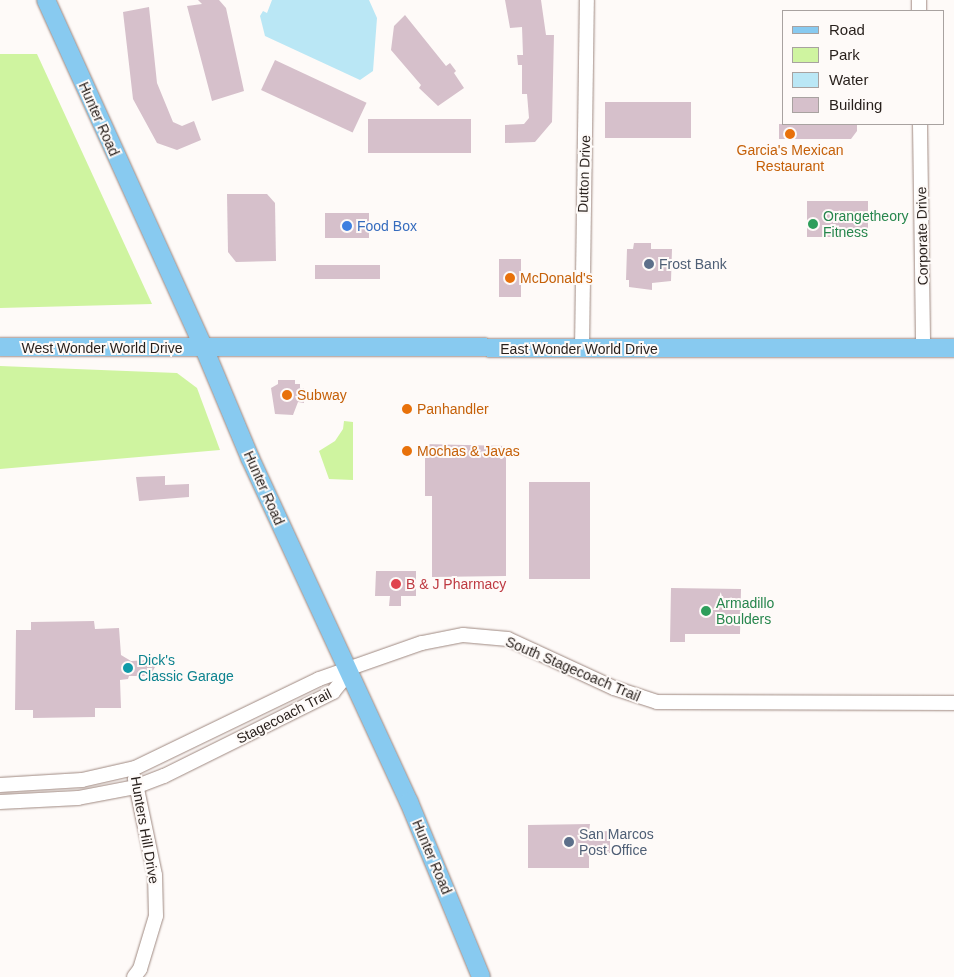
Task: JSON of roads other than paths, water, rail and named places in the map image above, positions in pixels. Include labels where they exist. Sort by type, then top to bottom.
[{"type":"main road","name":"Hunter Road","points":[[46,0],[204,348],[250,458],[420,828],[481,977]]},
{"type":"main road","name":"West Wonder World Drive","points":[[0,347],[204,348]]},
{"type":"main road","name":"East Wonder World Drive","points":[[204,348],[954,348]]},
{"type":"street","name":"Dutton Drive","points":[[582,349],[587,0]]},
{"type":"street","name":"Corporate Drive","points":[[920,125],[923,348]]},
{"type":"street","name":"South Stagecoach Trail","points":[[349,672],[422,643],[480,635],[517,642],[614,688],[657,702],[954,703]]},
{"type":"street","name":"Stagecoach Trail","points":[[0,785],[82,780],[135,768],[319,679],[349,672]]},
{"type":"street","name":"Stagecoach Trail","points":[[0,802],[78,798],[134,787],[164,776],[333,692],[349,672]]},
{"type":"street","name":"Hunters Hill Drive","points":[[134,977],[140,969],[156,916],[155,875],[134,787],[135,768]]},
{"type":"water","points":[[272,0],[369,0],[377,18],[373,71],[360,80],[265,36],[260,16],[263,11],[267,13]]},
{"type":"place","name":"Garcia's Mexican Restaurant","points":[[790,134]]},
{"type":"place","name":"Orangetheory Fitness","points":[[813,224]]},
{"type":"place","name":"Food Box","points":[[347,226]]},
{"type":"place","name":"Frost Bank","points":[[649,264]]},
{"type":"place","name":"McDonald's","points":[[510,278]]},
{"type":"place","name":"Subway","points":[[287,395]]},
{"type":"place","name":"Panhandler","points":[[407,409]]},
{"type":"place","name":"Mochas & Javas","points":[[407,451]]},
{"type":"place","name":"B & J Pharmacy","points":[[396,584]]},
{"type":"place","name":"Armadillo Boulders","points":[[706,611]]},
{"type":"place","name":"Dick's Classic Garage","points":[[128,668]]},
{"type":"place","name":"San Marcos Post Office","points":[[569,842]]}]
